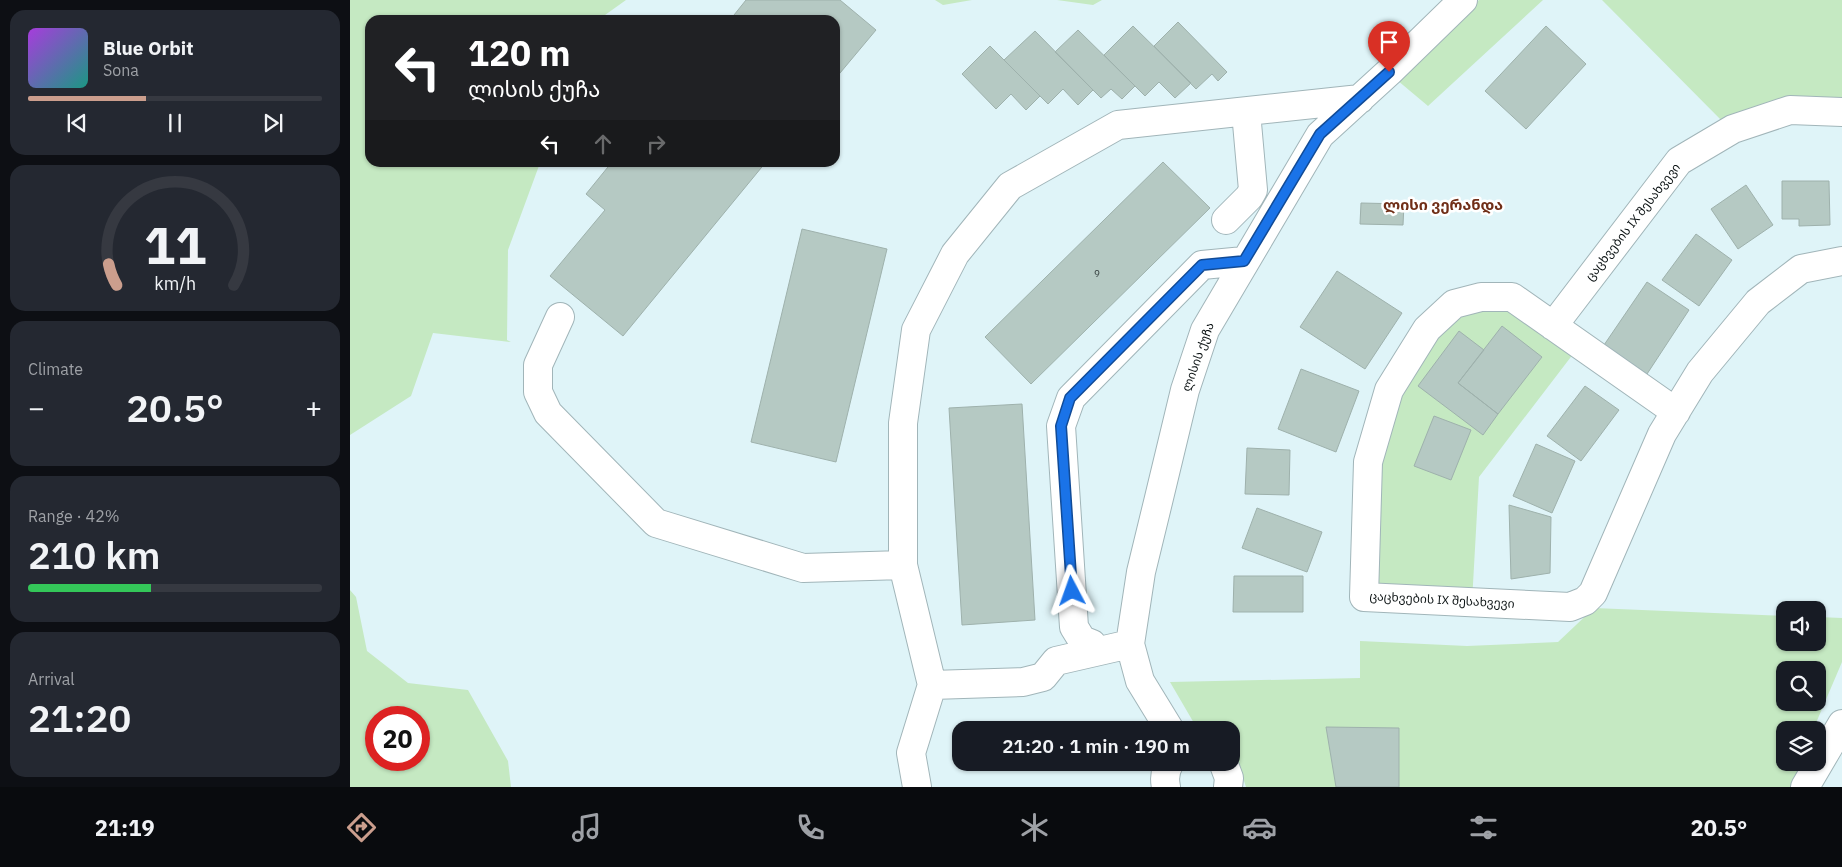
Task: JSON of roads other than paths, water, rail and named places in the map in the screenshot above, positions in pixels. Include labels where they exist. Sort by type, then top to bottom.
[{"type":"street","name":"ლისის ქუჩა","points":[[1164,721],[1140,681],[1130,644],[1142,572],[1185,390],[1205,330],[1320,134],[1389,72],[1463,0]]},
{"type":"street","points":[[917,787],[911,753],[932,685],[903,565],[903,423],[916,330],[955,254],[1010,186],[1118,125],[1360,99]]},
{"type":"street","name":"ცაცხვების IX შესახვევი","points":[[1553,326],[1679,161],[1733,129],[1790,110],[1842,112]]},
{"type":"street","points":[[1226,220],[1249,197],[1253,190],[1246,112]]},
{"type":"street","points":[[1092,644],[1082,640],[1074,627],[1061,426],[1070,398],[1202,265],[1244,261]]},
{"type":"street","name":"ცაცხვების IX შესახვევი","points":[[1676,412],[1512,297],[1481,297],[1454,304],[1427,328],[1389,390],[1368,462],[1364,596],[1570,607],[1585,601],[1593,593],[1662,434],[1676,412],[1700,372],[1758,302],[1801,270],[1842,261]]},
{"type":"street","points":[[560,316],[538,365],[538,392],[548,413],[656,523],[803,568],[903,565]]},
{"type":"street","points":[[932,685],[1023,682],[1043,677],[1056,661],[1130,644]]},
{"type":"street","points":[[1804,787],[1842,724]]},
{"type":"street","points":[[1166,771],[1164,778],[1166,787]]},
{"type":"street","points":[[1226,771],[1228,787]]},
{"type":"district","name":"ლისი ვერანდა","points":[[1443,205]]}]
